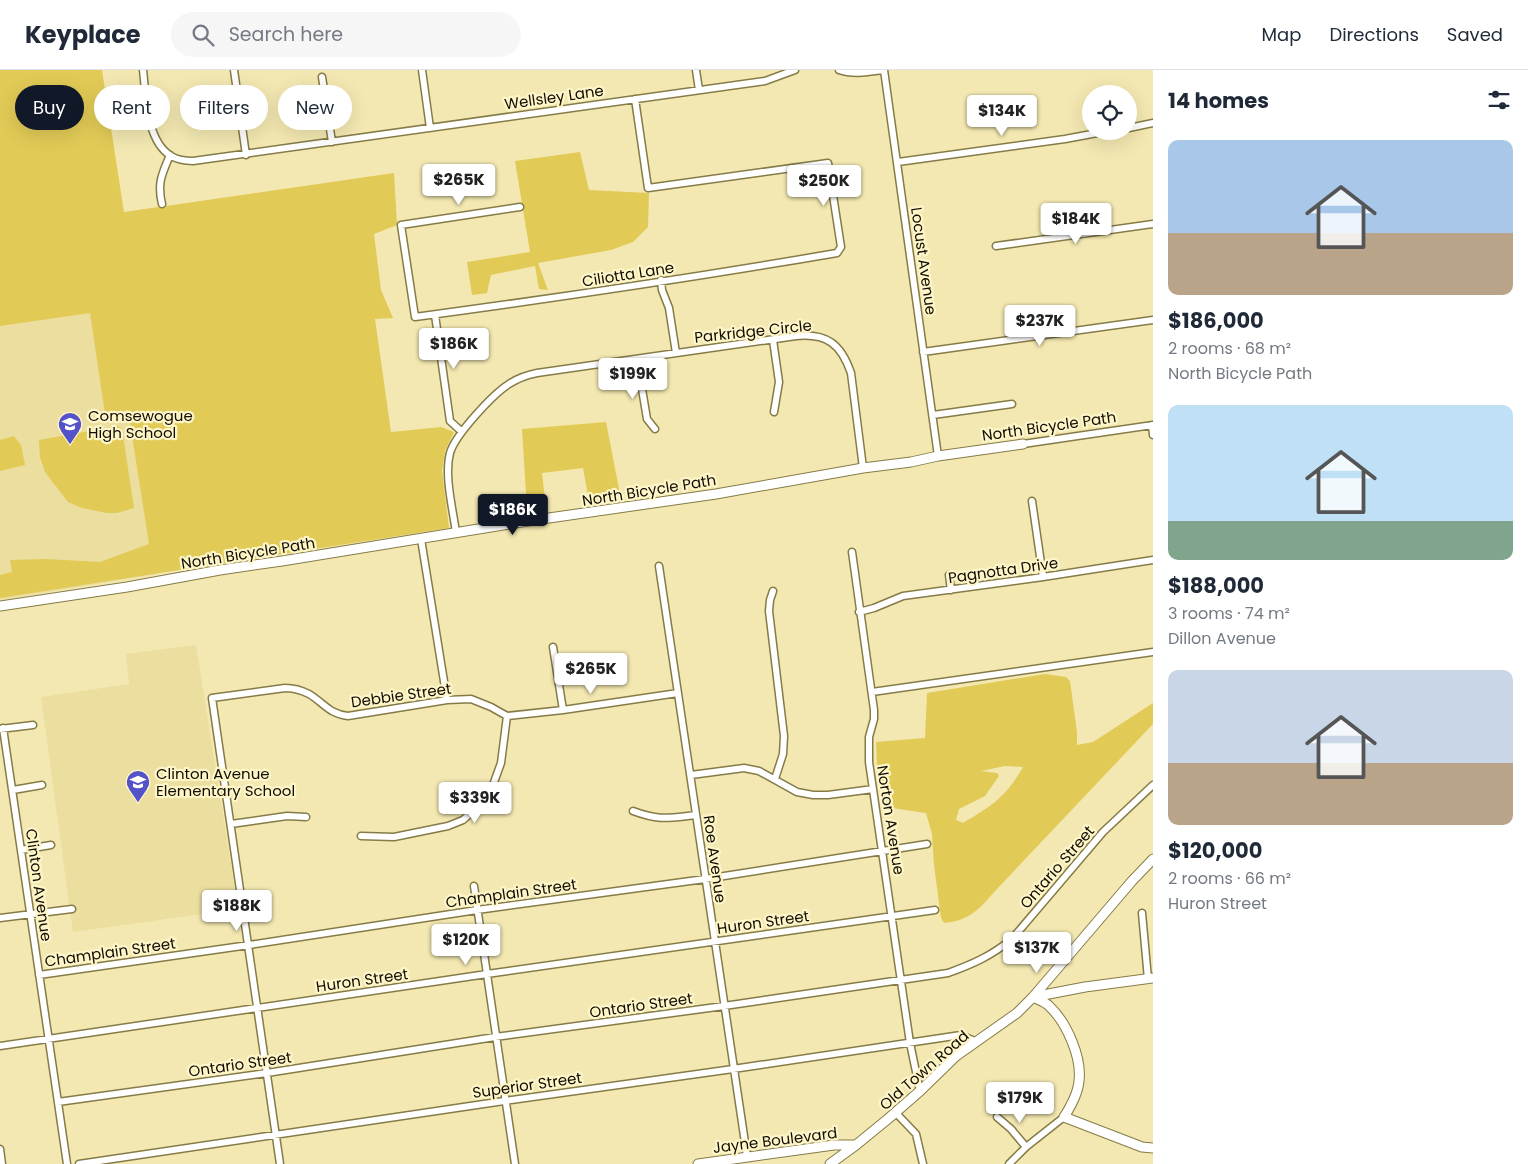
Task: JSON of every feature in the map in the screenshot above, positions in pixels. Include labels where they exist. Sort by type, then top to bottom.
[{"type":"street","points":[[143,70],[150,122],[155,136],[170,155],[160,180],[159,191],[162,204]]},
{"type":"street","points":[[234,70],[246,155]]},
{"type":"street","points":[[422,70],[430,128]]},
{"type":"street","points":[[696,70],[699,90]]},
{"type":"street","name":"Wellsley Lane","points":[[170,155],[194,161],[246,155],[765,81],[795,70]]},
{"type":"street","points":[[839,70],[862,72],[884,70]]},
{"type":"street","name":"Locust Avenue","points":[[884,70],[938,456]]},
{"type":"street","points":[[322,77],[332,142]]},
{"type":"street","name":"Ciliotta Lane","points":[[520,207],[401,225],[415,318],[588,293],[661,280],[719,273],[837,253],[841,248],[828,163],[648,188],[635,99]]},
{"type":"street","points":[[1137,126],[1153,123]]},
{"type":"street","points":[[898,162],[1082,136]]},
{"type":"street","points":[[996,246],[1153,224]]},
{"type":"street","points":[[661,280],[662,290],[669,308],[676,353]]},
{"type":"street","points":[[435,315],[450,421],[462,431]]},
{"type":"street","points":[[923,352],[1153,320]]},
{"type":"street","name":"Parkridge Circle","points":[[456,533],[448,478],[450,453],[454,442],[500,389],[522,377],[537,373],[801,336],[817,336],[826,339],[841,351],[847,360],[851,372],[863,468]]},
{"type":"street","points":[[773,340],[778,382],[774,412]]},
{"type":"street","points":[[636,359],[647,419],[655,429]]},
{"type":"street","points":[[933,415],[1012,404]]},
{"type":"street","points":[[1152,425],[1153,435]]},
{"type":"street","name":"North Bicycle Path","points":[[0,606],[456,533],[716,494],[938,456],[1152,425]]},
{"type":"street","points":[[1033,504],[1043,577]]},
{"type":"street","points":[[421,539],[447,700]]},
{"type":"street","name":"Norton Avenue","points":[[852,552],[859,612],[872,692],[874,719],[868,748],[873,789],[910,1043],[920,1092]]},
{"type":"street","name":"Pagnotta Drive","points":[[859,612],[903,596],[1153,560]]},
{"type":"street","name":"Roe Avenue","points":[[659,566],[747,1156]]},
{"type":"street","points":[[948,575],[951,590]]},
{"type":"street","points":[[773,591],[768,611],[784,736],[783,754],[775,778]]},
{"type":"street","points":[[553,647],[563,710]]},
{"type":"street","points":[[872,692],[1153,652]]},
{"type":"street","name":"Debbie Street","points":[[231,824],[212,698],[290,688],[310,695],[330,711],[348,716],[447,700],[471,699],[507,716]]},
{"type":"street","points":[[361,836],[394,836],[448,826],[464,820],[484,801],[493,786],[501,763],[507,716],[563,710],[678,693]]},
{"type":"street","points":[[2,728],[33,725]]},
{"type":"street","name":"Clinton Avenue","points":[[2,728],[67,1164]]},
{"type":"street","points":[[691,776],[744,768],[759,771],[775,778],[797,792],[813,795],[873,789]]},
{"type":"street","points":[[12,790],[42,785]]},
{"type":"street","name":"Ontario Street","points":[[58,1102],[267,1073],[495,1037],[948,973],[976,962],[1012,939],[1103,832],[1153,785]]},
{"type":"street","points":[[633,812],[650,818],[663,819],[696,815]]},
{"type":"street","points":[[280,1164],[231,824],[287,816],[306,817]]},
{"type":"street","name":"Champlain Street","points":[[39,975],[478,910],[705,879],[927,844]]},
{"type":"street","points":[[21,850],[51,845]]},
{"type":"street","name":"Old Town Road","points":[[830,1164],[856,1146],[920,1092],[956,1056],[1017,1013],[1034,997],[1132,881],[1153,859]]},
{"type":"street","points":[[474,886],[504,1101],[515,1164]]},
{"type":"street","points":[[0,918],[72,909]]},
{"type":"street","name":"Huron Street","points":[[0,1046],[936,910]]},
{"type":"street","points":[[1034,997],[1085,987],[1151,978],[1142,913]]},
{"type":"street","points":[[1009,1164],[1026,1147],[1064,1117],[1072,1106],[1080,1080],[1079,1065],[1072,1041],[1058,1015],[1049,1005],[1034,997]]},
{"type":"street","name":"Superior Street","points":[[79,1164],[961,1035],[977,1042]]},
{"type":"street","points":[[895,1112],[916,1134],[923,1164]]},
{"type":"street","points":[[997,1116],[1026,1147]]},
{"type":"street","points":[[1064,1117],[1142,1147],[1153,1148]]},
{"type":"street","name":"Jayne Boulevard","points":[[698,1164],[834,1145],[856,1146]]},
{"type":"street","points":[[0,1149],[2,1164]]},
{"type":"shaded area","points":[[0,70],[102,70],[104,85],[94,85],[94,130],[111,130],[124,212],[394,173],[397,225],[374,234],[381,290],[393,318],[375,319],[391,432],[441,427],[454,432],[445,451],[442,471],[449,528],[0,598],[0,575],[12,572],[10,560],[46,559],[100,562],[149,544],[128,410],[105,414],[90,313],[0,326]]},
{"type":"shaded area","points":[[580,152],[589,190],[649,193],[648,227],[633,242],[611,250],[538,263],[548,290],[539,289],[535,266],[491,275],[487,293],[472,295],[467,262],[530,252],[515,161]]},
{"type":"shaded area","name":"Comsewogue High School","points":[[118,298],[159,574],[0,600],[0,317]]},
{"type":"shaded area","points":[[606,422],[621,499],[589,501],[583,468],[542,473],[546,508],[527,509],[522,429]]},
{"type":"shaded area","points":[[118,426],[122,429],[134,508],[117,513],[107,513],[82,508],[68,502],[45,472],[40,457],[39,440]]},
{"type":"shaded area","points":[[14,436],[21,445],[25,465],[0,471],[0,440]]},
{"type":"shaded area","name":"Clinton Avenue Elementary School","points":[[196,645],[238,909],[73,932],[41,697],[129,684],[126,654]]},
{"type":"shaded area","points":[[1045,674],[1066,677],[1070,681],[1077,745],[1093,742],[1153,703],[1153,724],[985,902],[961,920],[944,923],[941,918],[932,834],[926,813],[885,807],[877,765],[876,742],[925,738],[927,693]],"holes":[[[1005,766],[1023,767],[1011,786],[998,800],[963,823],[956,820],[959,809],[985,796],[999,776],[997,773],[981,771]]]},
{"type":"place","name":"Comsewogue High School","points":[[70,445]]},
{"type":"place","name":"Clinton Avenue Elementary School","points":[[138,803]]}]
